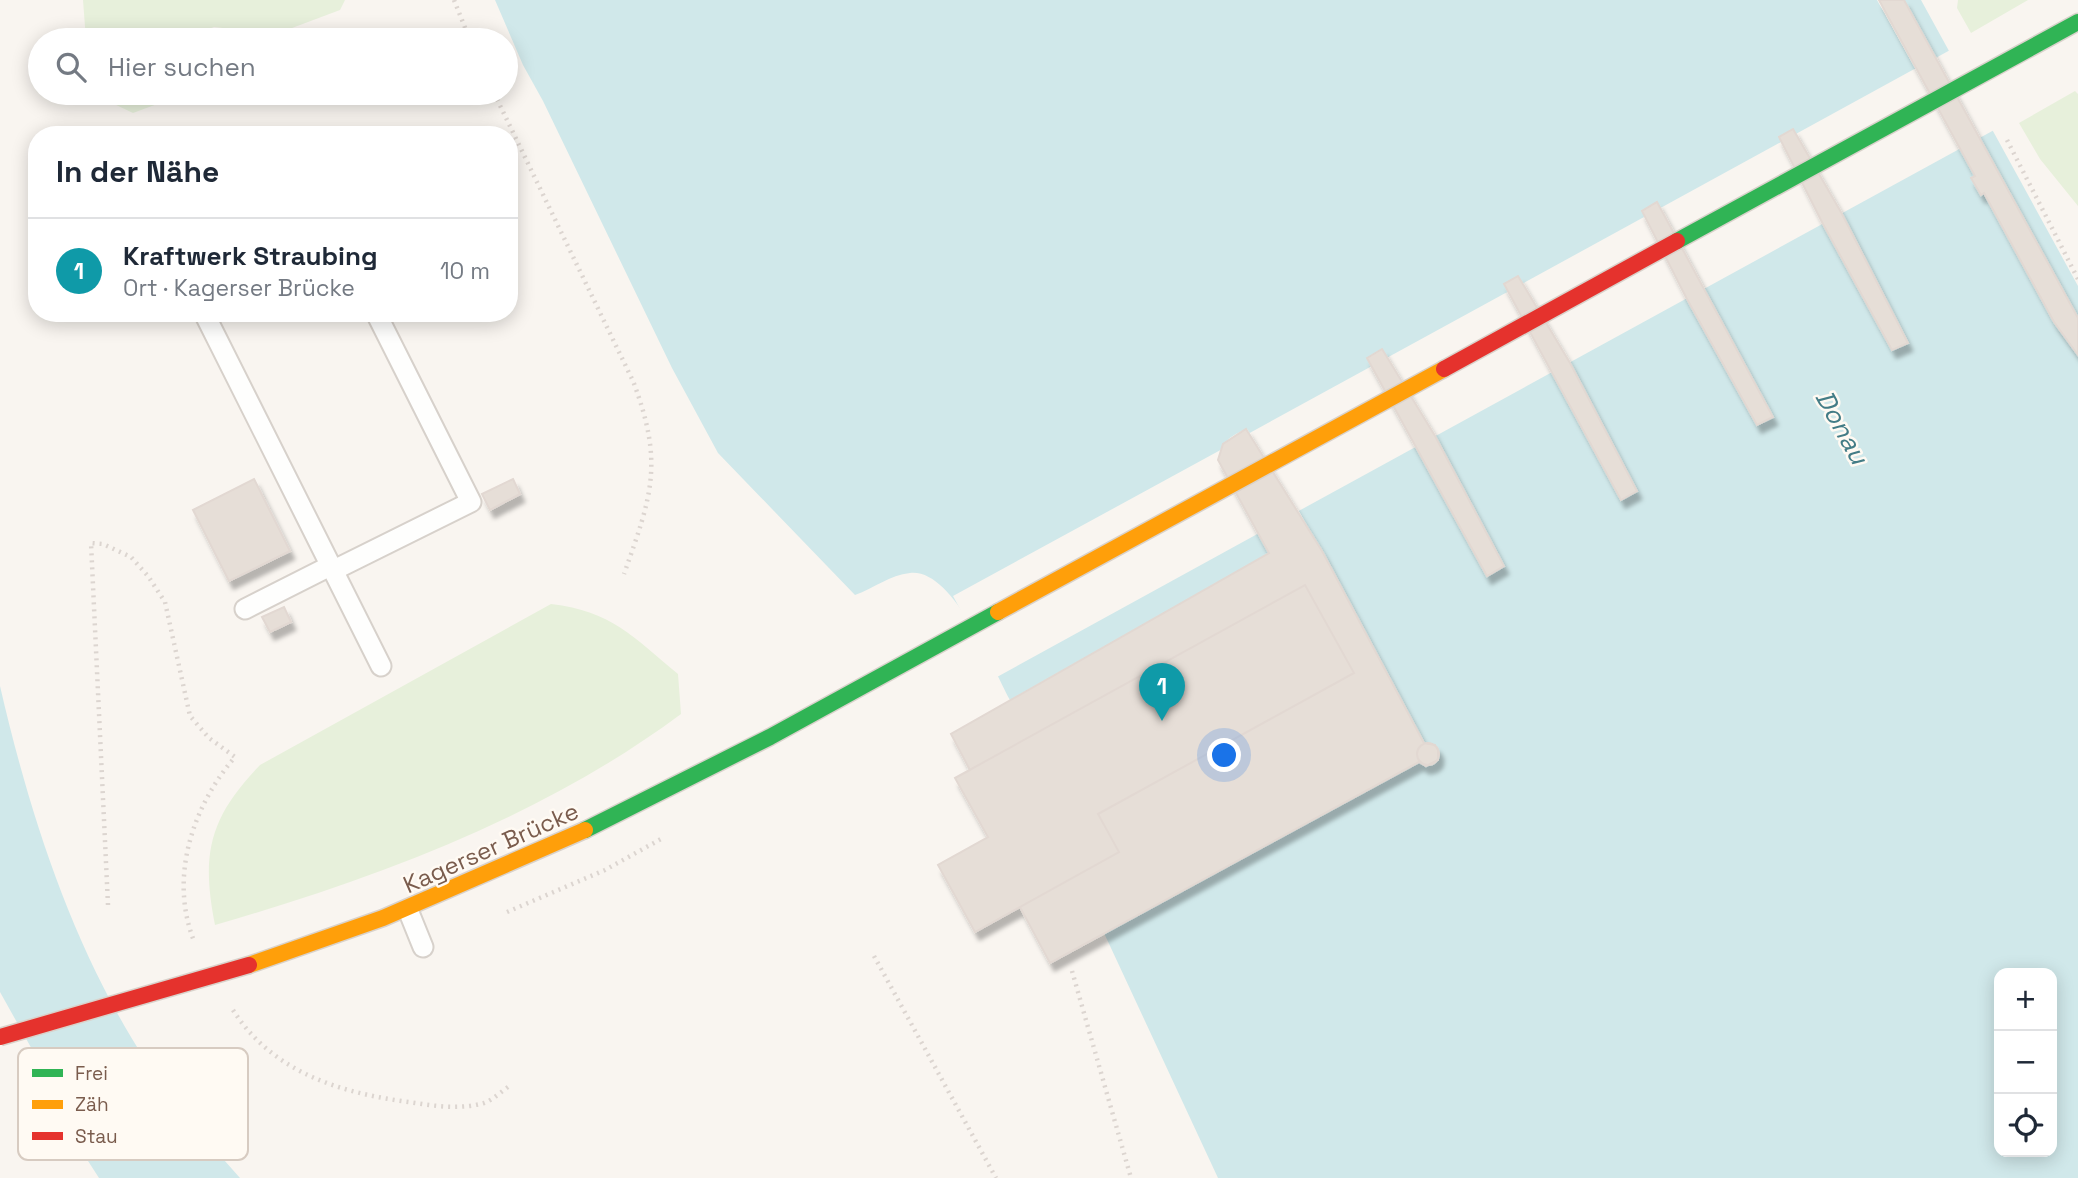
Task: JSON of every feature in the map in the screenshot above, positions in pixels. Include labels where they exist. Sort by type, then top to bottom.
[{"type":"main road","name":"Kagerser Brücke","points":[[0,1037],[249,965],[408,910],[664,792],[2078,22]]},
{"type":"lane","points":[[208,322],[381,666]]},
{"type":"lane","points":[[244,609],[471,502],[381,322]]},
{"type":"lane","points":[[408,910],[423,947]]},
{"type":"path","points":[[454,0],[465,28]]},
{"type":"path","points":[[500,105],[510,126]]},
{"type":"path","points":[[2007,140],[2078,279]]},
{"type":"path","points":[[518,144],[644,411],[653,459],[648,508],[624,574]]},
{"type":"path","points":[[108,905],[91,543],[103,544],[131,557],[148,576],[165,602],[190,716],[209,738],[235,757],[201,806],[190,838],[185,892]]},
{"type":"path","points":[[874,956],[996,1178]]},
{"type":"path","points":[[1072,971],[1131,1178]]},
{"type":"path","points":[[284,1062],[329,1086],[380,1098],[449,1108],[485,1102],[511,1085]]},
{"type":"green space","points":[[83,0],[345,0],[340,10],[292,28],[85,28]]},
{"type":"green space","points":[[1958,0],[2028,0],[1971,33],[1957,8]]},
{"type":"green space","points":[[2075,91],[2078,94],[2078,206],[2040,159],[2019,123]]},
{"type":"green space","points":[[116,105],[155,105],[133,113]]},
{"type":"green space","points":[[551,604],[606,619],[634,637],[678,674],[681,714],[573,783],[458,840],[337,887],[215,925],[209,878],[213,838],[229,802],[260,765]]},
{"type":"water","name":"Donau","points":[[495,0],[1877,0],[1975,176],[1971,178],[1981,194],[1984,193],[2054,322],[2078,355],[2078,1178],[1218,1178],[1104,933],[1419,762],[1432,765],[1439,755],[1435,745],[1424,743],[1299,511],[1247,429],[1224,444],[1218,460],[1269,553],[1010,700],[969,622],[941,586],[926,576],[910,573],[889,579],[855,595],[718,453],[672,368],[523,65],[518,53],[518,28],[507,28]]},
{"type":"water","points":[[1904,0],[1921,0],[2078,286],[2078,318]]},
{"type":"water","points":[[0,686],[25,784],[57,880],[97,973],[138,1048],[31,1048],[0,992]]},
{"type":"water","points":[[87,1160],[225,1160],[240,1178],[99,1178]]},
{"type":"pier","points":[[1952,49],[1996,129],[1974,141],[1932,60]]},
{"type":"pier","points":[[1918,67],[1963,147],[1295,513],[1246,435]]},
{"type":"pier","points":[[1226,447],[1261,532],[997,677],[953,596]]},
{"type":"building","points":[[1879,0],[1904,0],[2078,318],[2078,355],[2054,322],[1984,193],[1981,195],[1971,178],[1975,176]]},
{"type":"building","points":[[1793,129],[1842,214],[1908,343],[1892,350],[1823,224],[1779,137]]},
{"type":"building","points":[[1657,202],[1773,417],[1757,425],[1642,211]]},
{"type":"building","points":[[1518,276],[1570,363],[1637,491],[1621,500],[1504,284]]},
{"type":"building","points":[[1382,349],[1435,436],[1504,566],[1487,576],[1367,358]]},
{"type":"building","points":[[1246,429],[1322,551],[1424,743],[1435,745],[1438,750],[1438,760],[1426,766],[1419,762],[1050,963],[1020,907],[975,932],[938,865],[988,837],[955,778],[970,770],[951,734],[1269,553],[1218,460],[1223,444]]},
{"type":"building","points":[[254,479],[290,551],[229,581],[193,510]]},
{"type":"building","points":[[513,479],[520,494],[490,510],[482,494]]},
{"type":"building","points":[[1305,585],[1354,673],[1098,814],[1119,852],[975,932],[938,865],[988,837],[955,778]]},
{"type":"building","points":[[284,607],[291,622],[270,632],[262,617]]},
{"type":"building","points":[[1428,743],[1436,746],[1439,754],[1436,762],[1428,765],[1420,762],[1417,754],[1420,746]]},
{"type":"traffic: fast","points":[[1677,241],[2078,22]]},
{"type":"traffic: fast","points":[[585,830],[770,737],[998,612]]},
{"type":"traffic: slow","points":[[998,612],[1444,369]]},
{"type":"traffic: slow","points":[[249,965],[383,918],[585,830]]},
{"type":"traffic: jam","points":[[1444,369],[1677,241]]},
{"type":"traffic: jam","points":[[0,1037],[249,965]]},
{"type":"place","name":"Kraftwerk Straubing","points":[[1162,721]]}]
